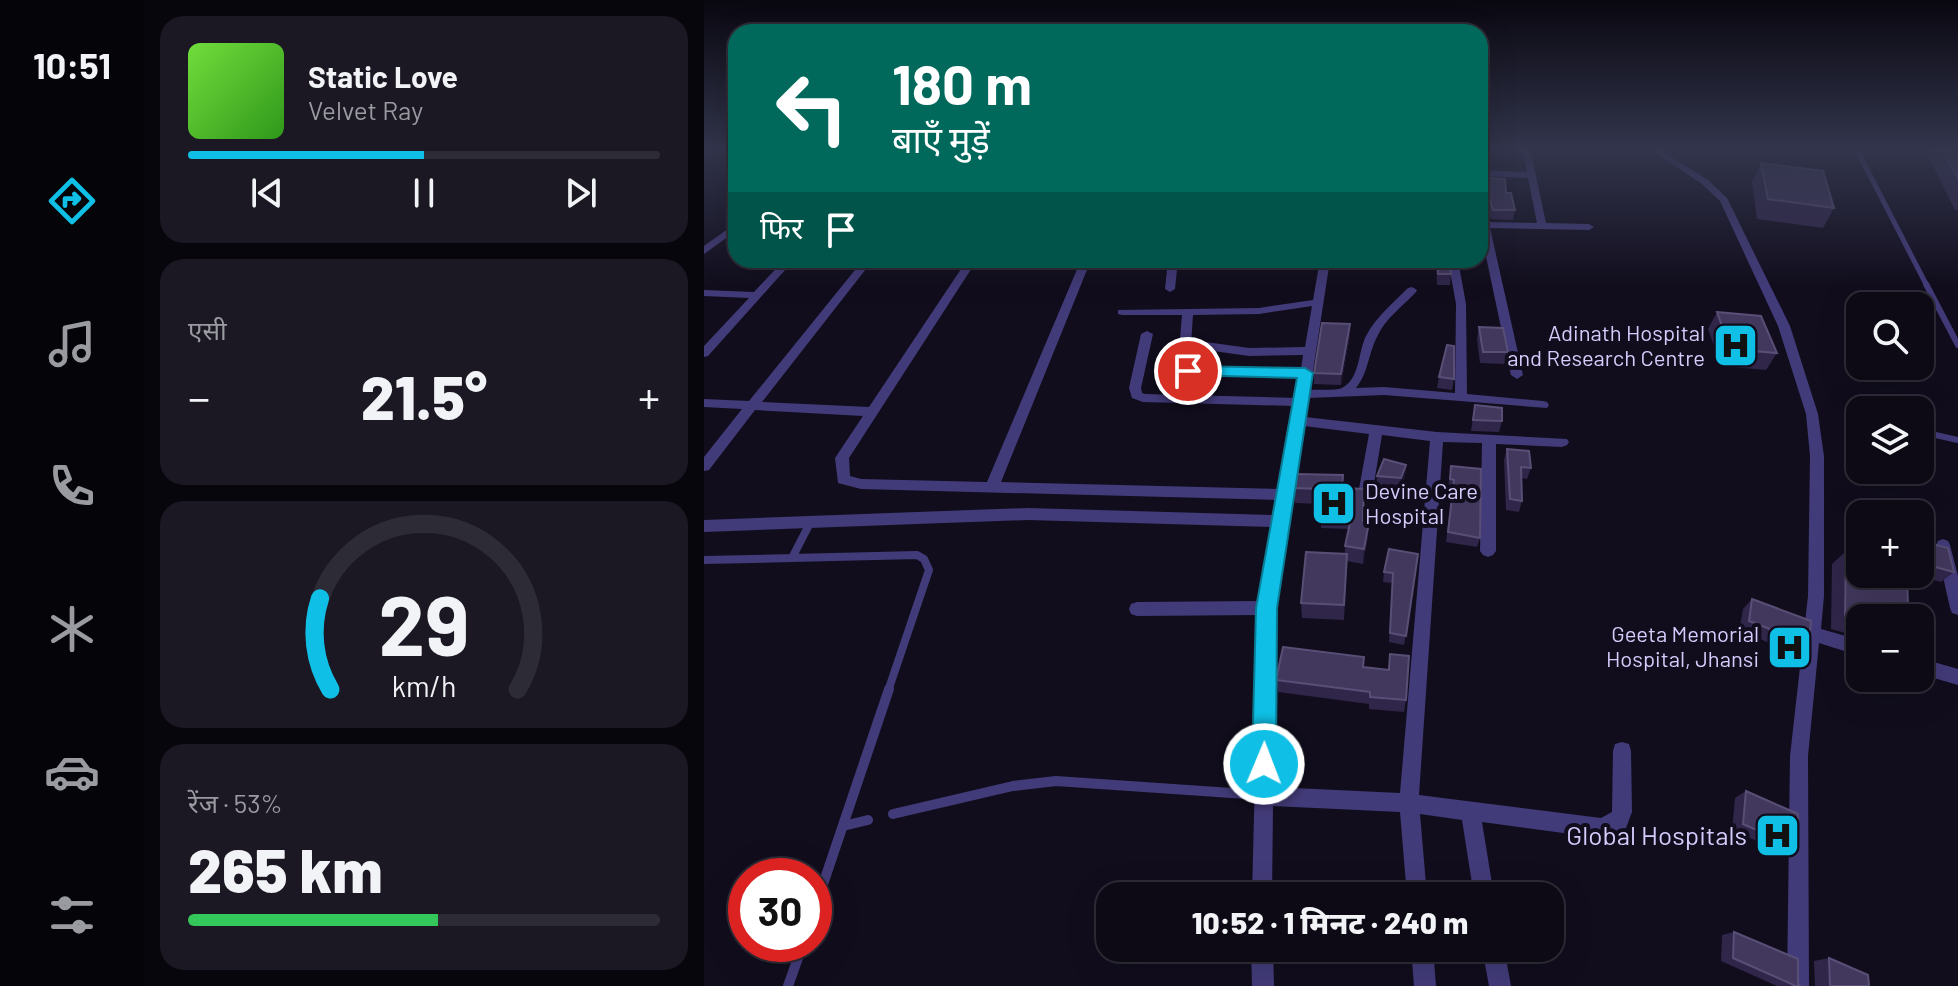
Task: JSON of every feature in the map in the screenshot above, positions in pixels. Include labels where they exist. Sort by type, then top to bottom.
[{"type":"street","points":[[1534,194],[1542,226]]},
{"type":"street","points":[[1718,194],[1724,200],[1784,326],[1812,414],[1817,456],[1813,634],[1799,756],[1798,986]]},
{"type":"street","points":[[1488,225],[1589,227]]},
{"type":"street","points":[[704,251],[728,232]]},
{"type":"street","points":[[1488,251],[1517,375]]},
{"type":"street","points":[[704,353],[782,268]]},
{"type":"street","points":[[704,466],[862,268]]},
{"type":"street","points":[[967,268],[842,458],[843,479],[861,484],[1285,495]]},
{"type":"street","points":[[992,487],[1083,268]]},
{"type":"street","points":[[1170,289],[1172,268]]},
{"type":"street","points":[[1262,882],[1267,608],[1324,268]]},
{"type":"street","points":[[1454,268],[1461,304],[1461,398]]},
{"type":"street","points":[[1344,392],[1361,377],[1368,345],[1377,328],[1412,290]]},
{"type":"street","points":[[704,293],[757,295]]},
{"type":"street","points":[[1122,312],[1259,311],[1318,302]]},
{"type":"street","points":[[1188,312],[1184,364],[1188,371],[1305,373]]},
{"type":"street","points":[[1147,334],[1135,388],[1136,395],[1143,398],[1301,398],[1384,391],[1543,405]]},
{"type":"street","points":[[1185,348],[1206,346],[1237,352],[1309,351]]},
{"type":"street","points":[[704,403],[873,412]]},
{"type":"street","points":[[1297,421],[1437,437],[1562,442]]},
{"type":"street","points":[[1366,489],[1376,430]]},
{"type":"street","points":[[1416,882],[1409,803],[1437,437]]},
{"type":"street","points":[[1488,551],[1489,439]]},
{"type":"street","points":[[704,526],[1028,514],[1281,521]]},
{"type":"street","points":[[1943,545],[1958,608]]},
{"type":"street","points":[[1137,609],[1267,608]]},
{"type":"street","points":[[1813,634],[1846,644]]},
{"type":"street","points":[[1934,670],[1958,677]]},
{"type":"street","points":[[1264,796],[1409,803],[1601,828],[1613,826],[1622,812],[1622,751]]},
{"type":"street","points":[[1470,811],[1482,882]]},
{"type":"street","points":[[1262,962],[1263,986]]},
{"type":"street","points":[[1423,962],[1425,986]]},
{"type":"street","points":[[1496,962],[1500,986]]},
{"type":"lane","points":[[1880,194],[1958,345]]},
{"type":"lane","points":[[1934,435],[1958,440]]},
{"type":"lane","points":[[792,558],[810,523]]},
{"type":"lane","points":[[704,560],[917,555],[924,559],[929,570],[832,858]]},
{"type":"lane","points":[[893,814],[1013,786],[1056,781],[1264,796]]},
{"type":"lane","points":[[843,826],[868,820]]},
{"type":"lane","points":[[788,986],[797,962]]},
{"type":"building","points":[[1488,194],[1511,194],[1515,210],[1493,210]]},
{"type":"building","points":[[1767,194],[1830,194],[1834,208],[1768,199]]},
{"type":"building","points":[[1438,268],[1450,268],[1451,274],[1438,274]]},
{"type":"building","points":[[1717,312],[1761,316],[1777,353],[1730,349]]},
{"type":"building","points":[[1322,323],[1350,324],[1341,374],[1314,373]]},
{"type":"building","points":[[1479,327],[1503,328],[1508,352],[1483,352]]},
{"type":"building","points":[[1447,345],[1454,346],[1454,379],[1439,377]]},
{"type":"building","points":[[1475,405],[1502,408],[1502,421],[1473,420]]},
{"type":"building","points":[[1507,449],[1529,451],[1531,468],[1521,467],[1522,501],[1510,499]]},
{"type":"building","points":[[1384,459],[1406,465],[1401,478],[1377,476]]},
{"type":"building","points":[[1451,466],[1481,469],[1480,538],[1448,532],[1454,480],[1450,479]]},
{"type":"building","points":[[1296,474],[1343,475],[1342,488],[1364,489],[1363,521],[1369,522],[1364,549],[1345,546],[1352,514],[1321,513],[1323,489],[1294,488]]},
{"type":"building","points":[[1934,544],[1948,548],[1954,572],[1934,567]]},
{"type":"building","points":[[1389,549],[1418,554],[1406,636],[1390,633],[1393,573],[1384,572]]},
{"type":"building","points":[[1846,551],[1846,588],[1907,588],[1908,604],[1846,604],[1845,616]]},
{"type":"building","points":[[1306,552],[1347,554],[1344,605],[1301,603]]},
{"type":"building","points":[[1752,599],[1811,621],[1809,644],[1749,621]]},
{"type":"building","points":[[1283,647],[1364,657],[1363,667],[1389,670],[1390,654],[1409,656],[1406,700],[1370,697],[1370,692],[1276,680]]},
{"type":"building","points":[[1746,791],[1798,814],[1798,848],[1743,824]]},
{"type":"building","points":[[1734,932],[1798,959],[1800,986],[1733,958]]},
{"type":"building","points":[[1829,958],[1868,975],[1869,986],[1830,986]]},
{"type":"place","name":"Adinath Hospital and Research Centre","points":[[1736,346]]},
{"type":"place","name":"Devine Care Hospital","points":[[1334,504]]},
{"type":"place","name":"Geeta Memorial Hospital, Jhansi","points":[[1790,647]]},
{"type":"place","name":"Global Hospitals","points":[[1778,836]]},
{"type":"route","points":[[1188,371],[1305,373],[1267,608],[1264,764]]}]
